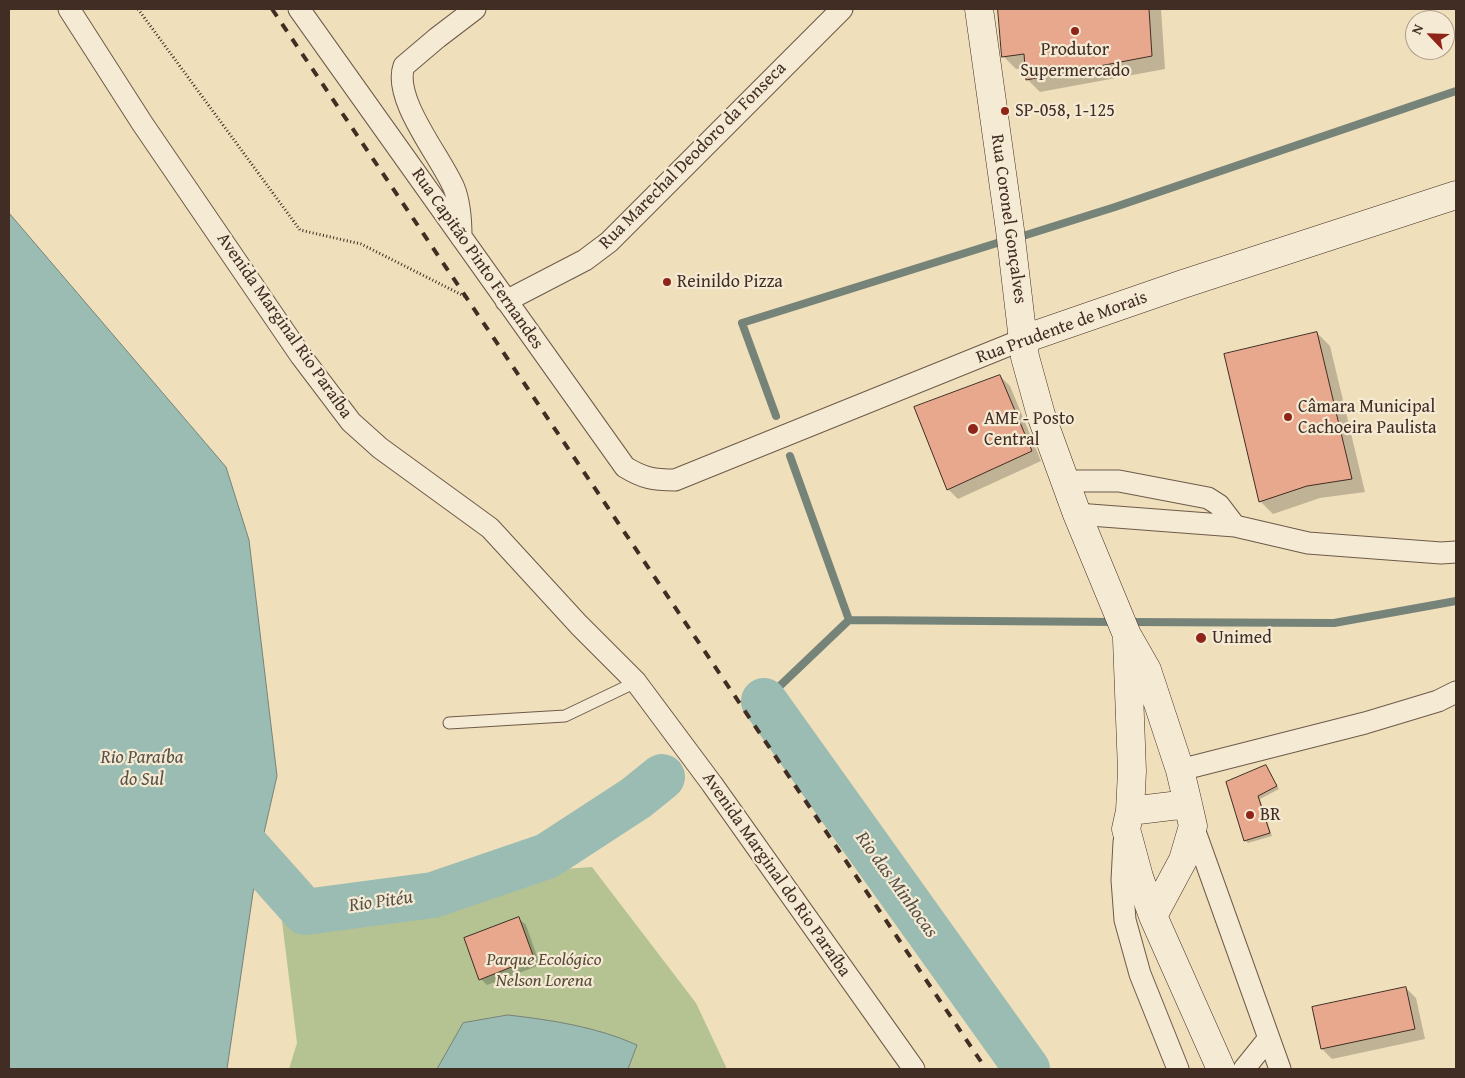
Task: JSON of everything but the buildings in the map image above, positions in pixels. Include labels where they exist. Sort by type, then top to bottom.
[{"type":"main road","name":"Rua Coronel Gonçalves","points":[[979,9],[1010,230],[1025,357],[1041,415],[1077,514],[1127,635]]},
{"type":"main road","name":"Rua Prudente de Morais","points":[[1024,339],[1184,284],[1456,195]]},
{"type":"main road","points":[[1127,635],[1147,670],[1180,770],[1191,815],[1183,860],[1156,923]]},
{"type":"main road","points":[[1127,635],[1132,771],[1128,820],[1138,877],[1156,923],[1221,1069]]},
{"type":"main road","points":[[1128,820],[1191,815]]},
{"type":"street","name":"Avenida Marginal Rio Paraíba","points":[[69,9],[142,123],[302,356],[351,422],[380,448],[490,528],[579,625],[636,682]]},
{"type":"street","name":"Rua Capitão Pinto Fernandes","points":[[299,9],[625,467],[640,476],[656,480],[675,480]]},
{"type":"street","points":[[461,238],[459,206],[454,188],[410,109],[402,84],[402,71],[404,66],[475,9]]},
{"type":"street","name":"Rua Marechal Deodoro da Fonseca","points":[[506,300],[585,260],[609,242],[842,9]]},
{"type":"street","name":"Rua Prudente de Morais","points":[[675,480],[1024,339]]},
{"type":"street","points":[[1066,481],[1119,481],[1208,498],[1219,505],[1235,526]]},
{"type":"street","points":[[1077,514],[1235,526],[1308,542],[1441,553],[1456,552]]},
{"type":"street","name":"Avenida Marginal do Rio Paraíba","points":[[636,682],[718,792],[914,1069]]},
{"type":"street","points":[[1180,770],[1366,723],[1438,701],[1456,692]]},
{"type":"street","points":[[1191,815],[1280,1069]]},
{"type":"street","points":[[1128,820],[1122,880],[1126,920],[1140,974],[1178,1069]]},
{"type":"street","points":[[1244,1069],[1269,1038]]},
{"type":"lane","points":[[449,723],[565,716],[636,682]]},
{"type":"path","points":[[138,9],[300,230],[361,244],[468,298]]},
{"type":"green space","name":"Parque Ecológico Nelson Lorena","points":[[592,867],[696,1003],[727,1069],[289,1069],[297,1043],[282,921],[383,902],[454,877]]},
{"type":"water","name":"Rio Paraíba do Sul","points":[[9,213],[226,467],[249,540],[277,776],[258,859],[227,1069],[9,1069]]},
{"type":"water","points":[[508,1015],[574,1025],[606,1033],[637,1045],[628,1069],[437,1069],[463,1023]]},
{"type":"waterway","points":[[1026,235],[1115,207],[1456,91]]},
{"type":"waterway","points":[[776,416],[742,323],[997,243]]},
{"type":"waterway","points":[[790,456],[849,620]]},
{"type":"waterway","points":[[1128,622],[1334,623],[1456,601]]},
{"type":"waterway","points":[[764,701],[849,620],[1116,622]]},
{"type":"waterway","name":"Rio das Minhocas","points":[[764,701],[1027,1069]]},
{"type":"waterway","name":"Rio Pitéu","points":[[215,811],[305,912],[433,895],[547,856],[636,798],[662,777]]},
{"type":"railway","points":[[272,9],[986,1069]]},
{"type":"place","name":"Produtor Supermercado","points":[[1075,31]]},
{"type":"place","name":"SP-058, 1-125","points":[[1005,111]]},
{"type":"place","name":"Reinildo Pizza","points":[[667,282]]},
{"type":"place","name":"Câmara Municipal Cachoeira Paulista","points":[[1288,417]]},
{"type":"place","name":"AME - Posto Central","points":[[973,429]]},
{"type":"place","name":"Unimed","points":[[1201,638]]},
{"type":"place","name":"BR","points":[[1250,815]]}]
